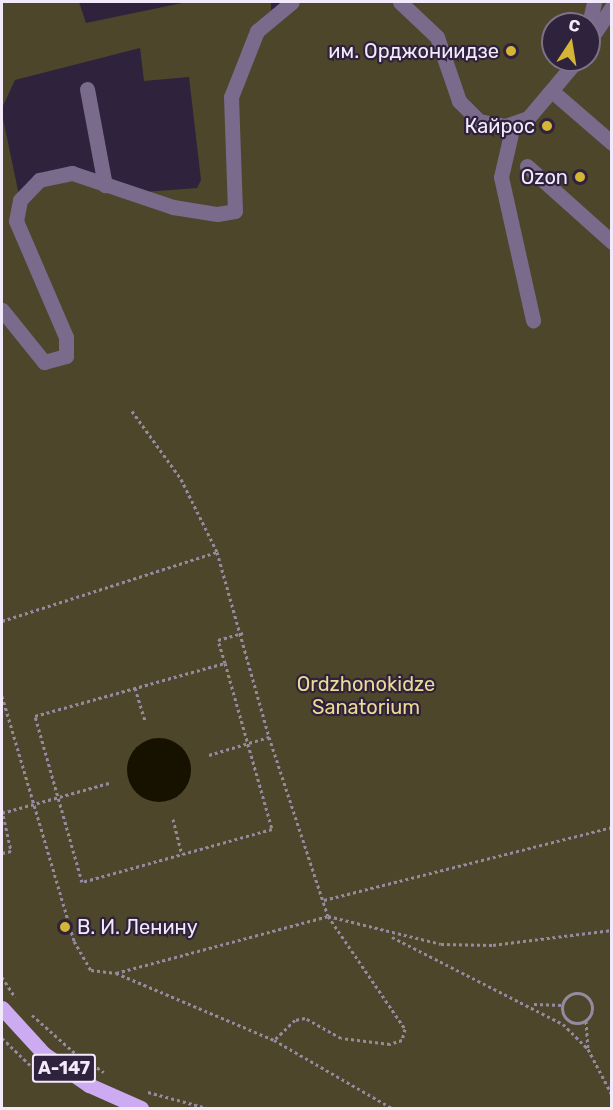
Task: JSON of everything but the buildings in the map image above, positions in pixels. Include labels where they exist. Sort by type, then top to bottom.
[{"type":"main road","name":"А-147","points":[[2,1008],[44,1054],[89,1084],[141,1108]]},
{"type":"street","points":[[2,310],[44,362],[66,356],[66,337],[16,221],[20,200],[39,180],[55,173],[105,185],[173,207],[218,214],[235,211],[231,97],[257,31],[292,2]]},
{"type":"street","points":[[400,2],[436,37],[469,115],[492,125],[513,125]]},
{"type":"street","points":[[601,23],[612,7]]},
{"type":"street","points":[[533,320],[501,177],[513,125],[553,92],[568,72]]},
{"type":"street","points":[[87,89],[105,185]]},
{"type":"street","points":[[553,92],[612,142]]},
{"type":"street","points":[[527,166],[612,242]]},
{"type":"path","points":[[132,411],[181,479],[217,552],[243,633],[269,737],[328,916],[390,1003],[405,1029],[402,1040],[341,1038],[305,1018],[295,1020],[274,1040]]},
{"type":"path","points":[[2,621],[217,552]]},
{"type":"path","points":[[225,663],[35,716],[82,882],[272,829],[225,663],[218,640],[243,633]]},
{"type":"path","points":[[135,688],[145,720]]},
{"type":"path","points":[[2,696],[75,941],[91,970],[116,973],[274,1040],[392,1108]]},
{"type":"path","points":[[209,755],[269,737]]},
{"type":"path","points":[[2,854],[11,851],[2,812],[58,799],[110,783]]},
{"type":"path","points":[[173,819],[182,854]]},
{"type":"path","points":[[324,900],[612,827]]},
{"type":"path","points":[[116,973],[328,916],[387,935],[531,1004],[588,1049]]},
{"type":"path","points":[[387,935],[493,945],[612,930]]},
{"type":"path","points":[[2,977],[18,1001]]},
{"type":"path","points":[[586,1021],[574,1023],[564,1017],[562,1005],[569,995],[586,996],[593,1011],[586,1021],[588,1049],[612,1095]]},
{"type":"path","points":[[531,1004],[562,1005]]},
{"type":"path","points":[[26,1008],[62,1044],[106,1074]]},
{"type":"path","points":[[137,1088],[207,1108]]},
{"type":"green space","name":"Ordzhonokidze Sanatorium","points":[[2,2],[79,2],[86,23],[187,2],[271,2],[271,15],[292,2],[611,2],[611,1108],[2,1108],[2,114],[20,200],[54,174],[144,192],[197,188],[201,180],[189,77],[144,81],[140,48],[15,80],[2,108]]},
{"type":"shaded area","points":[[153,738],[165,738],[182,747],[189,758],[191,770],[189,782],[182,793],[165,802],[153,802],[141,797],[132,788],[127,776],[127,764],[132,752],[141,743]]},
{"type":"place","name":"им. Орджониидзе","points":[[511,51]]},
{"type":"place","name":"Кайрос","points":[[547,126]]},
{"type":"place","name":"Ozon","points":[[580,177]]},
{"type":"place","name":"В. И. Ленину","points":[[65,927]]}]
